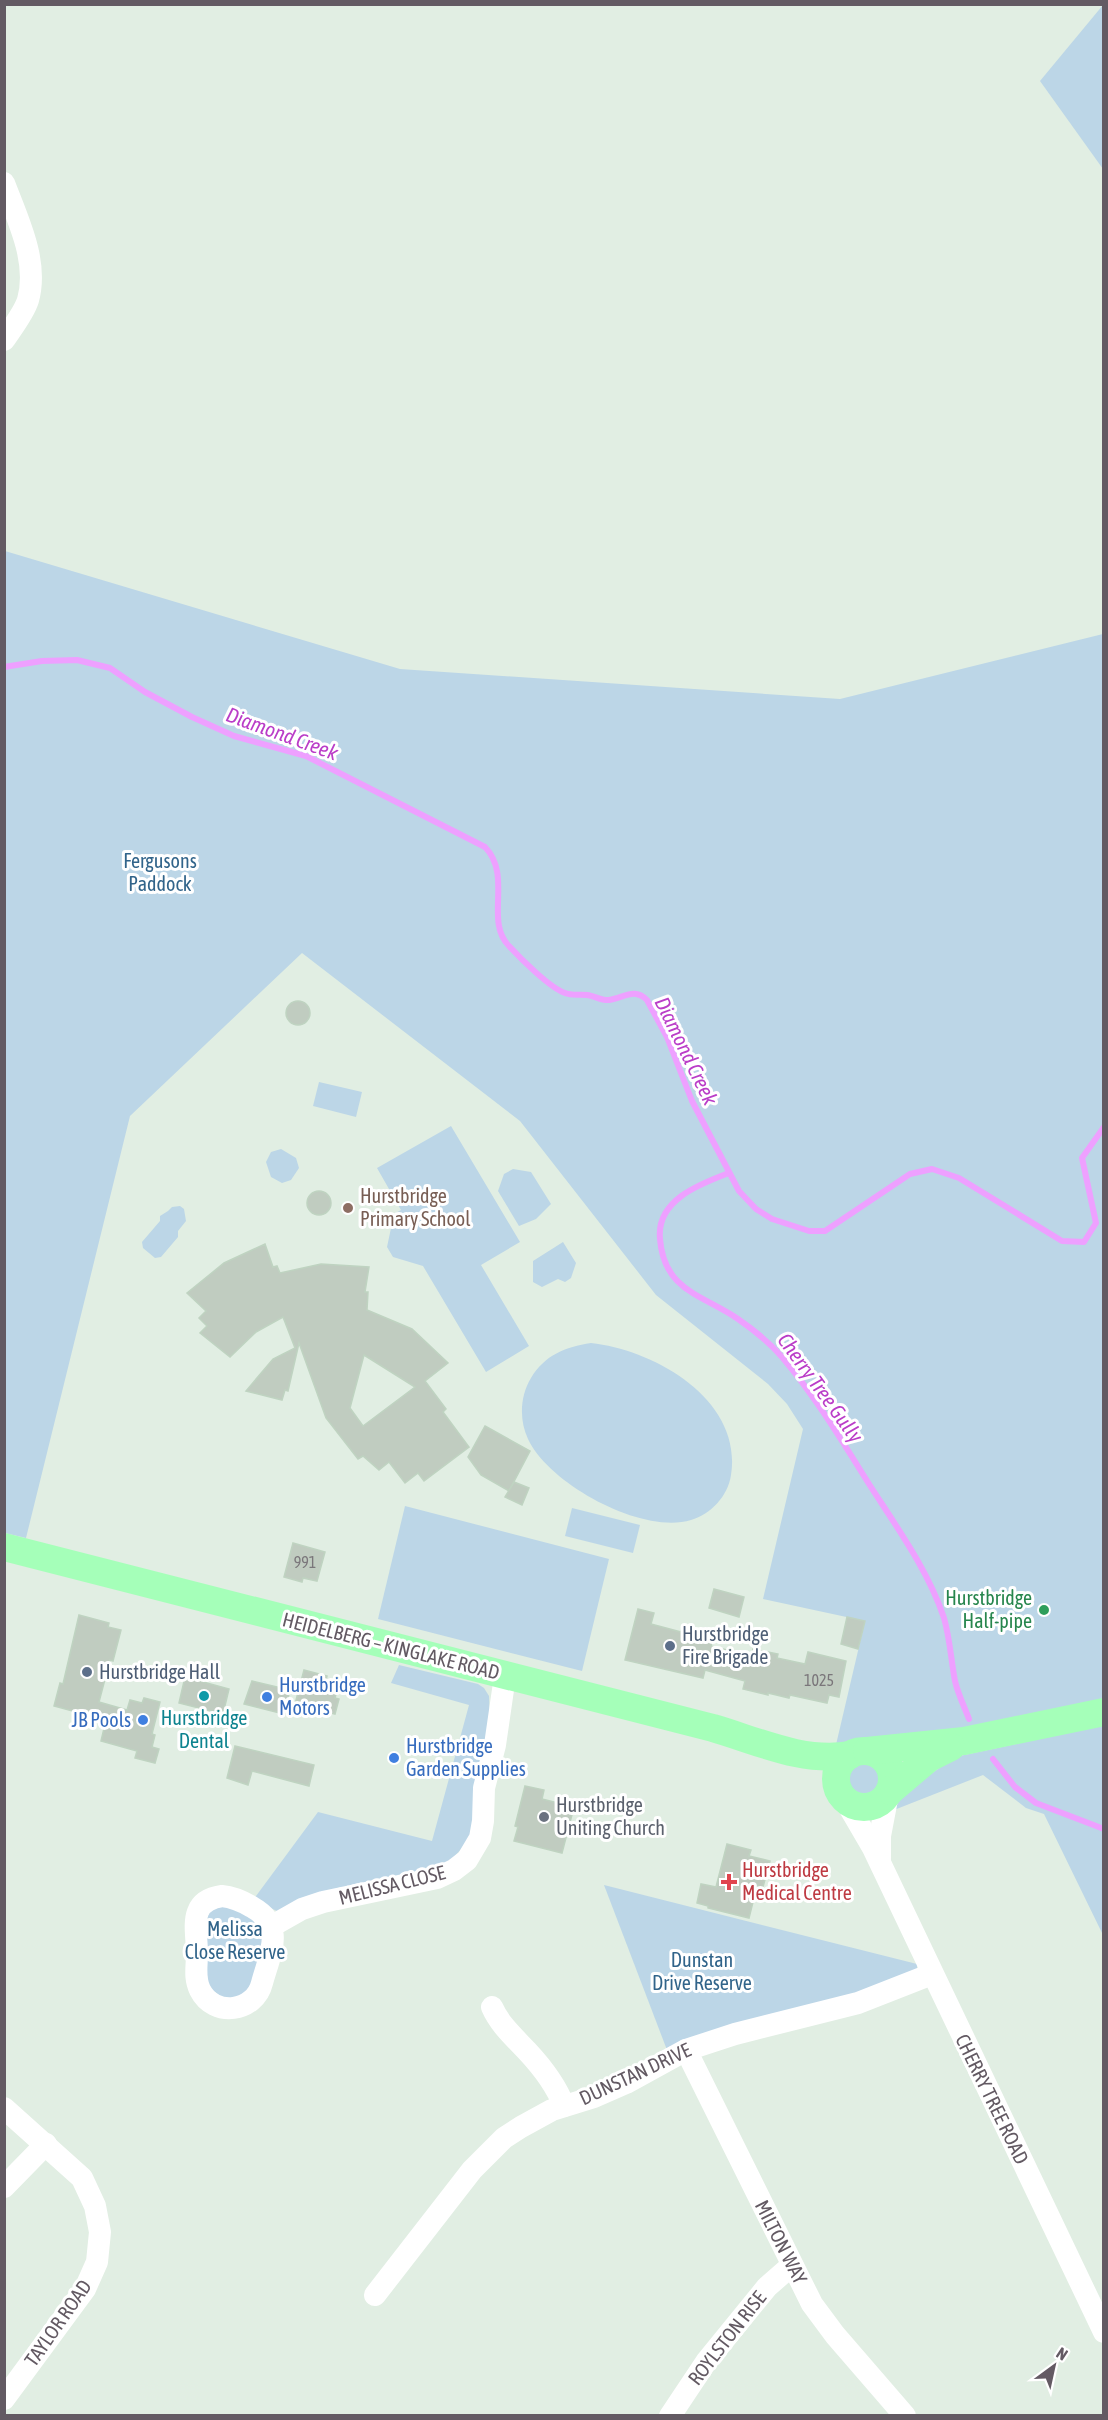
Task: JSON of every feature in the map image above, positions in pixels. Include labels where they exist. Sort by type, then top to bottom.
[{"type":"main road","name":"HEIDELBERG – KINGLAKE ROAD","points":[[4,1547],[713,1728],[808,1757],[964,1741],[1104,1712]]},
{"type":"main road","name":"HEIDELBERG – KINGLAKE ROAD","points":[[889,1792],[929,1758],[964,1741]]},
{"type":"main road","name":"HEIDELBERG – KINGLAKE ROAD","points":[[777,1748],[844,1799]]},
{"type":"main road","points":[[858,1753],[875,1754],[888,1765],[892,1782],[889,1792],[875,1805],[867,1808],[851,1804],[838,1791],[836,1774],[843,1760],[858,1753]]},
{"type":"street","points":[[4,183],[24,237],[30,269],[27,300],[4,340]]},
{"type":"street","name":"MELISSA CLOSE","points":[[272,1926],[302,1909],[323,1902],[437,1878],[454,1870],[467,1860],[477,1845],[482,1830],[484,1788],[495,1745],[505,1676]]},
{"type":"street","name":"CHERRY TREE ROAD","points":[[881,1865],[880,1836],[889,1792]]},
{"type":"street","name":"CHERRY TREE ROAD","points":[[844,1799],[863,1828],[1104,2332]]},
{"type":"street","points":[[222,1896],[236,1899],[260,1912],[272,1926],[272,1947],[257,1995],[242,2007],[228,2009],[208,1999],[199,1988],[196,1973],[195,1922],[196,1915],[204,1903],[209,1899],[222,1896]]},
{"type":"street","name":"DUNSTAN DRIVE","points":[[375,2295],[457,2188],[489,2152],[521,2127],[564,2106],[594,2097],[626,2083],[686,2050],[735,2034],[858,2003],[932,1974]]},
{"type":"street","points":[[492,2007],[506,2029],[554,2085],[564,2106]]},
{"type":"street","name":"MILTON WAY","points":[[686,2050],[791,2266],[823,2320],[905,2415]]},
{"type":"street","name":"TAYLOR ROAD","points":[[4,2108],[82,2178],[95,2206],[100,2232],[99,2254],[93,2274],[81,2295],[4,2399]]},
{"type":"street","points":[[4,2187],[46,2144]]},
{"type":"street","name":"ROYLSTON RISE","points":[[670,2415],[706,2362],[767,2288],[791,2266]]},
{"type":"green space","points":[[1103,5],[1103,169],[1040,81]]},
{"type":"green space","name":"Fergusons Paddock","points":[[5,551],[400,669],[840,699],[1103,634],[1103,1699],[964,1728],[860,1741],[835,1749],[865,1621],[763,1599],[803,1429],[787,1404],[768,1384],[656,1295],[520,1121],[302,953],[130,1116],[26,1538],[5,1533]]},
{"type":"green space","points":[[319,1082],[362,1092],[356,1117],[313,1106]]},
{"type":"green space","points":[[451,1126],[520,1242],[481,1265],[529,1346],[486,1372],[423,1266],[393,1257],[387,1247],[394,1214],[401,1210],[377,1168]]},
{"type":"green space","points":[[281,1149],[296,1158],[299,1168],[291,1180],[282,1183],[271,1177],[266,1162],[271,1152]]},
{"type":"green space","points":[[513,1169],[531,1172],[551,1204],[536,1219],[519,1226],[498,1191],[504,1174]]},
{"type":"green space","points":[[180,1206],[184,1209],[186,1221],[178,1231],[178,1237],[161,1257],[155,1258],[143,1248],[142,1242],[160,1221],[160,1216],[172,1207]]},
{"type":"green space","points":[[563,1242],[576,1263],[571,1278],[565,1282],[558,1279],[542,1287],[533,1282],[533,1261]]},
{"type":"green space","points":[[591,1343],[642,1356],[667,1368],[690,1384],[709,1402],[723,1424],[731,1448],[729,1483],[722,1497],[712,1509],[691,1520],[671,1523],[623,1513],[576,1488],[555,1473],[539,1456],[528,1439],[523,1424],[522,1408],[527,1385],[543,1363],[556,1353]]},
{"type":"green space","points":[[405,1506],[609,1559],[582,1671],[378,1619]]},
{"type":"green space","points":[[572,1508],[640,1525],[633,1553],[565,1536]]},
{"type":"green space","points":[[399,1665],[478,1684],[489,1696],[490,1725],[469,1841],[446,1865],[277,1911],[253,1900],[318,1812],[432,1841],[469,1705],[391,1683]]},
{"type":"green space","points":[[1103,1725],[1103,1935],[1044,1814],[1026,1808],[983,1775],[894,1810],[904,1793],[955,1757]]},
{"type":"green space","points":[[865,1762],[877,1767],[882,1779],[877,1791],[865,1796],[853,1791],[848,1779],[853,1767]]},
{"type":"green space","name":"Dunstan Drive Reserve","points":[[604,1885],[917,1964],[917,1969],[882,1987],[667,2050]]},
{"type":"green space","name":"Melissa Close Reserve","points":[[217,1903],[249,1913],[265,1934],[250,1992],[226,2000],[208,1987],[203,1926],[213,1905]]},
{"type":"building","points":[[298,1001],[307,1004],[310,1013],[307,1022],[298,1025],[289,1022],[286,1013],[289,1004]]},
{"type":"building","points":[[314,1191],[324,1191],[331,1198],[331,1208],[324,1215],[314,1215],[307,1208],[307,1198]]},
{"type":"building","points":[[265,1244],[273,1267],[277,1266],[280,1273],[321,1264],[369,1267],[365,1292],[368,1292],[367,1310],[412,1329],[448,1363],[425,1381],[446,1409],[443,1412],[469,1447],[424,1481],[418,1473],[405,1483],[389,1462],[379,1470],[363,1456],[358,1459],[326,1418],[299,1343],[288,1391],[285,1390],[282,1400],[246,1391],[273,1359],[295,1348],[283,1317],[256,1332],[230,1357],[200,1333],[207,1326],[199,1318],[206,1311],[187,1293],[224,1263]],"holes":[[[364,1355],[415,1387],[363,1426],[350,1408]]]},
{"type":"building","points":[[485,1426],[530,1451],[509,1491],[481,1475],[468,1457]]},
{"type":"building","points":[[514,1482],[529,1488],[522,1505],[505,1497]]},
{"type":"building","points":[[293,1543],[325,1552],[317,1581],[303,1578],[302,1582],[284,1577]]},
{"type":"building","points":[[714,1589],[744,1597],[739,1617],[709,1608]]},
{"type":"building","points":[[638,1609],[654,1613],[651,1624],[681,1632],[683,1625],[714,1633],[711,1646],[751,1656],[753,1649],[778,1654],[777,1658],[805,1664],[808,1652],[846,1661],[839,1697],[829,1695],[827,1703],[790,1695],[789,1698],[768,1693],[768,1695],[743,1689],[745,1681],[705,1670],[703,1678],[625,1660]]},
{"type":"building","points":[[79,1615],[109,1623],[108,1627],[121,1630],[99,1702],[127,1710],[130,1700],[142,1703],[144,1698],[160,1702],[152,1734],[155,1735],[152,1747],[159,1749],[155,1763],[135,1758],[137,1751],[101,1741],[106,1720],[54,1706],[60,1683],[63,1684]]},
{"type":"building","points":[[847,1617],[865,1621],[858,1649],[841,1644]]},
{"type":"building","points":[[304,1670],[327,1676],[323,1691],[336,1694],[335,1698],[339,1699],[335,1714],[295,1704]]},
{"type":"building","name":"Hurstbridge Dental","points":[[185,1677],[229,1689],[223,1714],[179,1703]]},
{"type":"building","name":"Hurstbridge Motors","points":[[252,1681],[290,1690],[284,1714],[244,1704]]},
{"type":"building","points":[[235,1746],[314,1765],[309,1786],[252,1771],[248,1785],[227,1778]]},
{"type":"building","name":"Hurstbridge Uniting Church","points":[[525,1786],[544,1790],[542,1799],[574,1807],[562,1853],[514,1841],[518,1827],[515,1826]]},
{"type":"building","name":"Hurstbridge Medical Centre","points":[[727,1844],[751,1850],[749,1856],[770,1861],[763,1887],[757,1886],[749,1918],[697,1903],[701,1884],[716,1887]]},
{"type":"waterway","name":"Diamond Creek","points":[[4,667],[42,661],[77,660],[110,668],[145,692],[192,717],[234,736],[306,756],[485,847],[497,871],[499,924],[502,936],[509,946],[544,979],[565,993],[606,1000],[638,994],[647,1000],[667,1037],[692,1101],[739,1191],[756,1209],[772,1219],[809,1231],[825,1231],[910,1174],[932,1169],[959,1178],[1062,1241],[1084,1242],[1096,1223],[1082,1158],[1104,1127]]},
{"type":"waterway","name":"Cherry Tree Gully","points":[[729,1173],[693,1188],[672,1204],[665,1214],[660,1239],[663,1256],[669,1270],[687,1290],[738,1319],[767,1341],[806,1387],[828,1419],[900,1532],[937,1600],[944,1618],[955,1681],[969,1719]]},
{"type":"waterway","name":"Cherry Tree Gully","points":[[993,1759],[1015,1787],[1036,1803],[1104,1829]]},
{"type":"place","name":"Hurstbridge Primary School","points":[[348,1208]]},
{"type":"place","name":"Hurstbridge Half-pipe","points":[[1044,1610]]},
{"type":"place","name":"Hurstbridge Fire Brigade","points":[[670,1646]]},
{"type":"place","name":"Hurstbridge Hall","points":[[87,1672]]},
{"type":"place","name":"Hurstbridge Dental","points":[[204,1696]]},
{"type":"place","name":"Hurstbridge Motors","points":[[267,1697]]},
{"type":"place","name":"JB Pools","points":[[143,1720]]},
{"type":"place","name":"Hurstbridge Garden Supplies","points":[[394,1758]]},
{"type":"place","name":"Hurstbridge Uniting Church","points":[[544,1817]]},
{"type":"place","name":"Hurstbridge Medical Centre","points":[[729,1882]]}]
